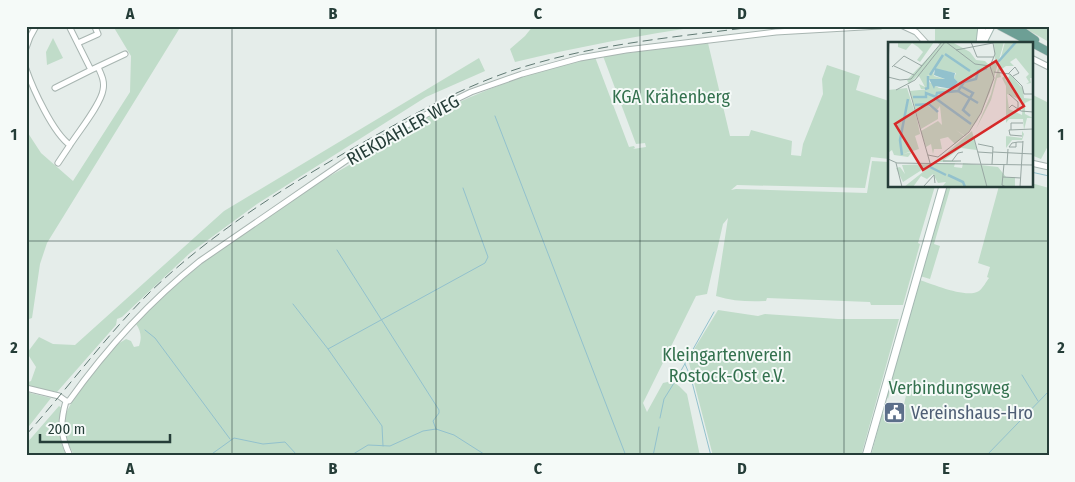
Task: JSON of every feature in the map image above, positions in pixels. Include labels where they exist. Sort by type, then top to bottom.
[{"type":"main road","points":[[981,42],[982,26]]},
{"type":"main road","points":[[982,42],[990,26]]},
{"type":"main road","points":[[1000,26],[1031,42]]},
{"type":"main road","points":[[1015,26],[1049,51]]},
{"type":"main road","points":[[1032,42],[1049,51]]},
{"type":"main road","points":[[866,456],[942,188]]},
{"type":"street","points":[[26,48],[36,26]]},
{"type":"street","points":[[69,26],[91,70]]},
{"type":"street","name":"RIEKDAHLER WEG","points":[[66,401],[69,401],[100,360],[150,306],[176,280],[200,261],[360,151],[471,92],[542,68],[601,54],[776,32],[880,26]]},
{"type":"street","points":[[903,26],[916,32],[925,42]]},
{"type":"street","points":[[78,43],[99,35],[95,27]]},
{"type":"street","points":[[55,88],[125,54]]},
{"type":"street","points":[[1032,58],[1049,67]]},
{"type":"street","points":[[58,163],[100,99],[104,80],[98,66]]},
{"type":"street","points":[[26,69],[32,86],[50,120],[70,145]]},
{"type":"street","points":[[1032,163],[1049,167]]},
{"type":"street","points":[[26,388],[60,396],[66,401],[61,429],[70,456]]},
{"type":"green space","points":[[113,26],[181,26],[47,243],[40,264],[32,318],[26,320],[26,130],[41,153],[73,181],[130,92],[131,56]]},
{"type":"green space","points":[[533,26],[704,26],[656,33],[515,62],[510,49]]},
{"type":"green space","points":[[935,26],[979,26],[975,42],[934,42]]},
{"type":"green space","points":[[1021,26],[1049,26],[1049,42]]},
{"type":"green space","points":[[53,38],[63,58],[47,65],[46,52]]},
{"type":"green space","name":"KGA Krähenberg","points":[[708,43],[730,136],[749,136],[751,130],[792,141],[791,155],[801,156],[803,144],[823,94],[822,79],[827,65],[860,76],[856,90],[888,101],[888,159],[871,157],[865,188],[737,185],[731,190],[867,193],[872,161],[888,162],[888,188],[934,188],[918,243],[920,244],[903,305],[871,305],[870,302],[767,298],[766,301],[747,301],[716,296],[728,218],[723,224],[707,294],[696,296],[643,403],[647,412],[663,383],[672,381],[679,386],[687,394],[700,456],[75,456],[64,433],[63,424],[70,406],[93,371],[116,345],[126,339],[131,341],[134,347],[139,346],[140,335],[136,324],[163,296],[211,256],[314,185],[351,164],[351,161],[395,134],[488,90],[536,72],[595,57],[629,147],[634,146],[635,148],[633,149],[646,147],[645,143],[636,144],[603,56]]},
{"type":"green space","points":[[479,58],[485,71],[426,97],[257,204],[190,253],[122,317],[117,319],[116,325],[57,392],[26,386],[26,383],[31,381],[36,367],[27,353],[39,337],[53,344],[75,345],[224,211]]},
{"type":"green space","points":[[1032,94],[1049,103],[1049,144],[1041,159],[1032,155]]},
{"type":"green space","name":"Verbindungsweg","points":[[1032,183],[1049,188],[1049,456],[871,456],[882,414],[899,420],[906,405],[904,404],[907,391],[891,387],[888,399],[886,395],[920,280],[958,292],[974,293],[980,290],[989,278],[987,277],[990,267],[978,263],[998,188],[1032,188]]},
{"type":"green space","points":[[945,188],[950,188],[934,244],[940,246],[930,279],[920,276]]},
{"type":"green space","name":"Kleingartenverein Rostock-Ost e.V.","points":[[718,310],[758,316],[765,314],[838,319],[899,319],[861,456],[713,456],[688,359]]},
{"type":"green space","points":[[26,392],[51,398],[26,430]]},
{"type":"green space","points":[[59,406],[62,408],[59,420],[60,438],[67,456],[26,456],[26,444]]},
{"type":"waterway","points":[[495,116],[626,456]]},
{"type":"waterway","points":[[1032,172],[1049,176]]},
{"type":"waterway","points":[[383,446],[382,426],[328,349],[485,263],[488,257],[463,188]]},
{"type":"waterway","points":[[337,250],[439,410],[433,421],[436,429]]},
{"type":"waterway","points":[[293,304],[328,349]]},
{"type":"waterway","points":[[678,376],[714,312]]},
{"type":"waterway","points":[[145,330],[155,338],[230,439]]},
{"type":"waterway","points":[[685,364],[691,378],[711,456]]},
{"type":"waterway","points":[[1022,375],[1038,401]]},
{"type":"waterway","points":[[660,418],[664,399],[674,383]]},
{"type":"waterway","points":[[986,456],[1049,391]]},
{"type":"waterway","points":[[653,456],[659,427]]},
{"type":"waterway","points":[[350,456],[368,445],[390,446],[423,431],[436,429],[454,435],[487,456]]},
{"type":"waterway","points":[[209,456],[234,438],[263,444],[285,442],[296,454],[317,456]]},
{"type":"railway","points":[[26,435],[117,327],[149,293],[196,251],[274,196],[377,135],[443,99],[489,79],[537,63],[620,45],[760,26]]},
{"type":"place","name":"Vereinshaus-Hro","points":[[895,413]]}]
